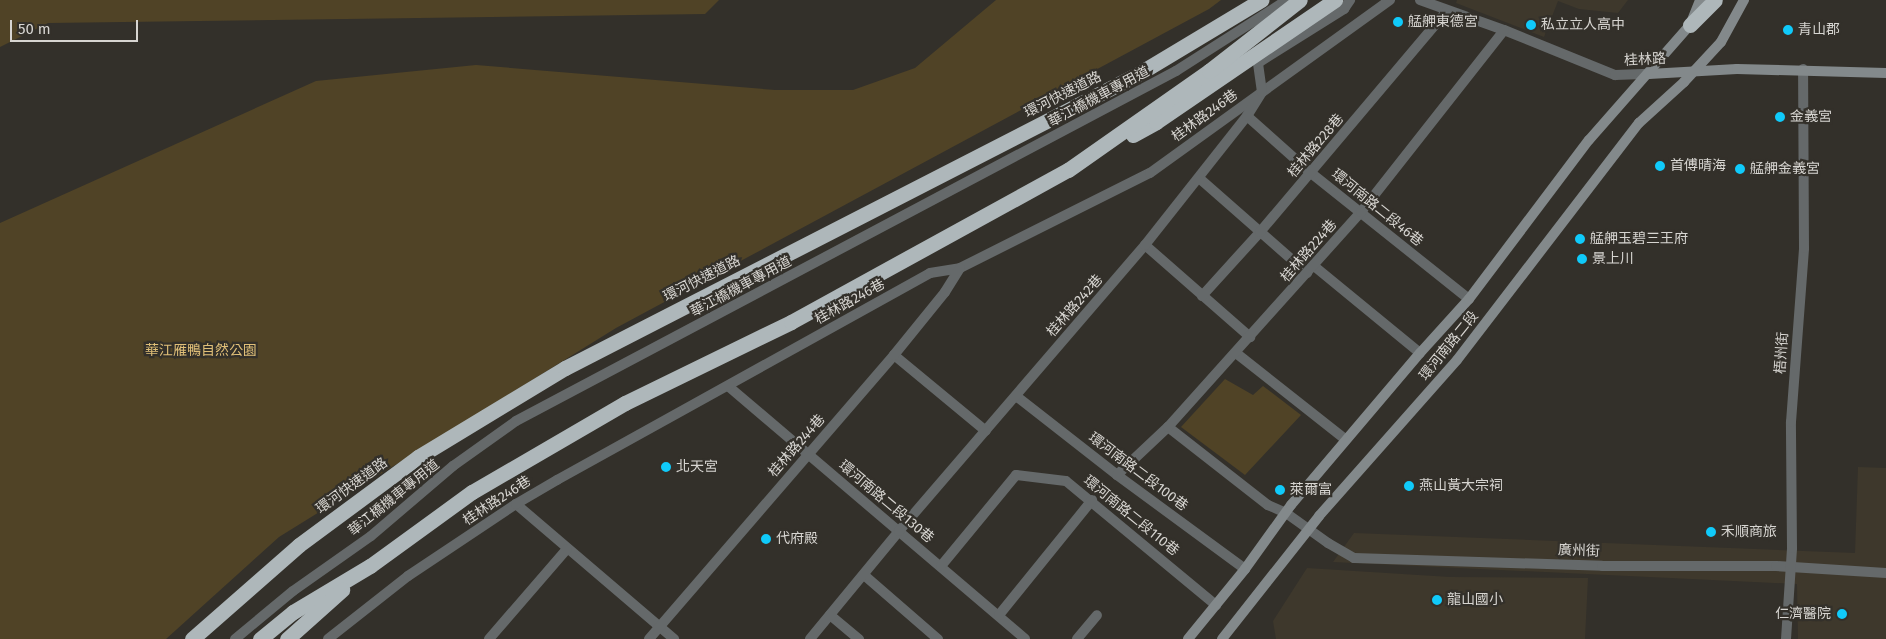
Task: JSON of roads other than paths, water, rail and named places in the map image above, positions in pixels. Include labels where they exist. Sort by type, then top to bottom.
[{"type":"highway","name":"環河快速道路","points":[[192,639],[298,545],[418,457],[565,368],[1138,74],[1261,0]]},
{"type":"highway","points":[[1068,170],[1209,71],[1300,0]]},
{"type":"highway","points":[[260,639],[293,612],[370,566],[472,492],[625,403],[791,322],[1156,122],[1335,0]]},
{"type":"highway","points":[[1690,25],[1715,0]]},
{"type":"highway","points":[[287,639],[370,566]]},
{"type":"street","name":"華江橋機車專用道","points":[[235,639],[293,591],[371,536],[453,466],[516,421],[1176,71],[1287,0]]},
{"type":"street","points":[[1262,92],[1258,63],[1344,9],[1350,0]]},
{"type":"street","name":"桂林路246巷","points":[[328,639],[408,576],[516,504],[649,428],[930,273],[960,268],[1150,172],[1390,0]]},
{"type":"street","name":"桂林路","points":[[1420,0],[1504,30],[1615,75],[1803,69],[1886,73]]},
{"type":"street","name":"環河南路二段","points":[[1188,639],[1245,569],[1286,512],[1420,352],[1469,299],[1589,140],[1690,25],[1700,0]]},
{"type":"street","name":"環河南路二段","points":[[1222,639],[1309,529],[1457,360],[1639,123],[1695,71],[1721,42],[1744,0]]},
{"type":"street","name":"桂林路228巷","points":[[1202,296],[1260,232],[1448,11]]},
{"type":"street","name":"桂林路224巷","points":[[1118,475],[1168,427],[1361,212],[1504,30]]},
{"type":"street","name":"梧州街","points":[[1786,639],[1792,548],[1791,437],[1804,248],[1803,69]]},
{"type":"street","name":"桂林路242巷","points":[[810,639],[899,531],[1145,245],[1248,116],[1262,92]]},
{"type":"street","name":"環河南路二段46巷","points":[[1248,116],[1311,172],[1469,299]]},
{"type":"street","points":[[1199,178],[1260,232],[1420,352]]},
{"type":"street","points":[[1145,245],[1250,337]]},
{"type":"street","name":"桂林路244巷","points":[[650,639],[894,354],[945,292],[960,268]]},
{"type":"street","points":[[1236,352],[1346,440]]},
{"type":"street","points":[[894,354],[986,431]]},
{"type":"street","name":"環河南路二段130巷","points":[[728,386],[1025,639]]},
{"type":"street","name":"環河南路二段100巷","points":[[1016,396],[1118,475],[1245,569]]},
{"type":"street","name":"廣州街","points":[[1168,427],[1268,505],[1286,512],[1354,558],[1602,566],[1790,567],[1886,573]]},
{"type":"street","name":"環河南路二段110巷","points":[[941,566],[1016,475],[1066,481],[1092,500],[1216,605]]},
{"type":"street","points":[[998,615],[1092,500]]},
{"type":"street","points":[[516,504],[674,639]]},
{"type":"street","points":[[489,639],[567,549]]},
{"type":"street","points":[[864,575],[938,639]]},
{"type":"street","points":[[830,615],[859,639]]},
{"type":"street","points":[[1077,639],[1097,615]]},
{"type":"place","name":"艋舺東德宮","points":[[1398,22]]},
{"type":"place","name":"私立立人高中","points":[[1531,25]]},
{"type":"place","name":"青山郡","points":[[1788,30]]},
{"type":"place","name":"金義宮","points":[[1780,117]]},
{"type":"place","name":"首傅晴海","points":[[1660,166]]},
{"type":"place","name":"艋舺金義宮","points":[[1740,169]]},
{"type":"place","name":"艋舺玉碧三王府","points":[[1580,239]]},
{"type":"place","name":"景上川","points":[[1582,259]]},
{"type":"place","name":"北天宮","points":[[666,467]]},
{"type":"place","name":"燕山黃大宗祠","points":[[1409,486]]},
{"type":"place","name":"萊爾富","points":[[1280,490]]},
{"type":"place","name":"禾順商旅","points":[[1711,532]]},
{"type":"place","name":"代府殿","points":[[766,539]]},
{"type":"place","name":"龍山國小","points":[[1437,600]]},
{"type":"place","name":"仁濟醫院","points":[[1842,614]]},
{"type":"park label","name":"華江雁鴨自然公園","points":[[201,351]]}]
